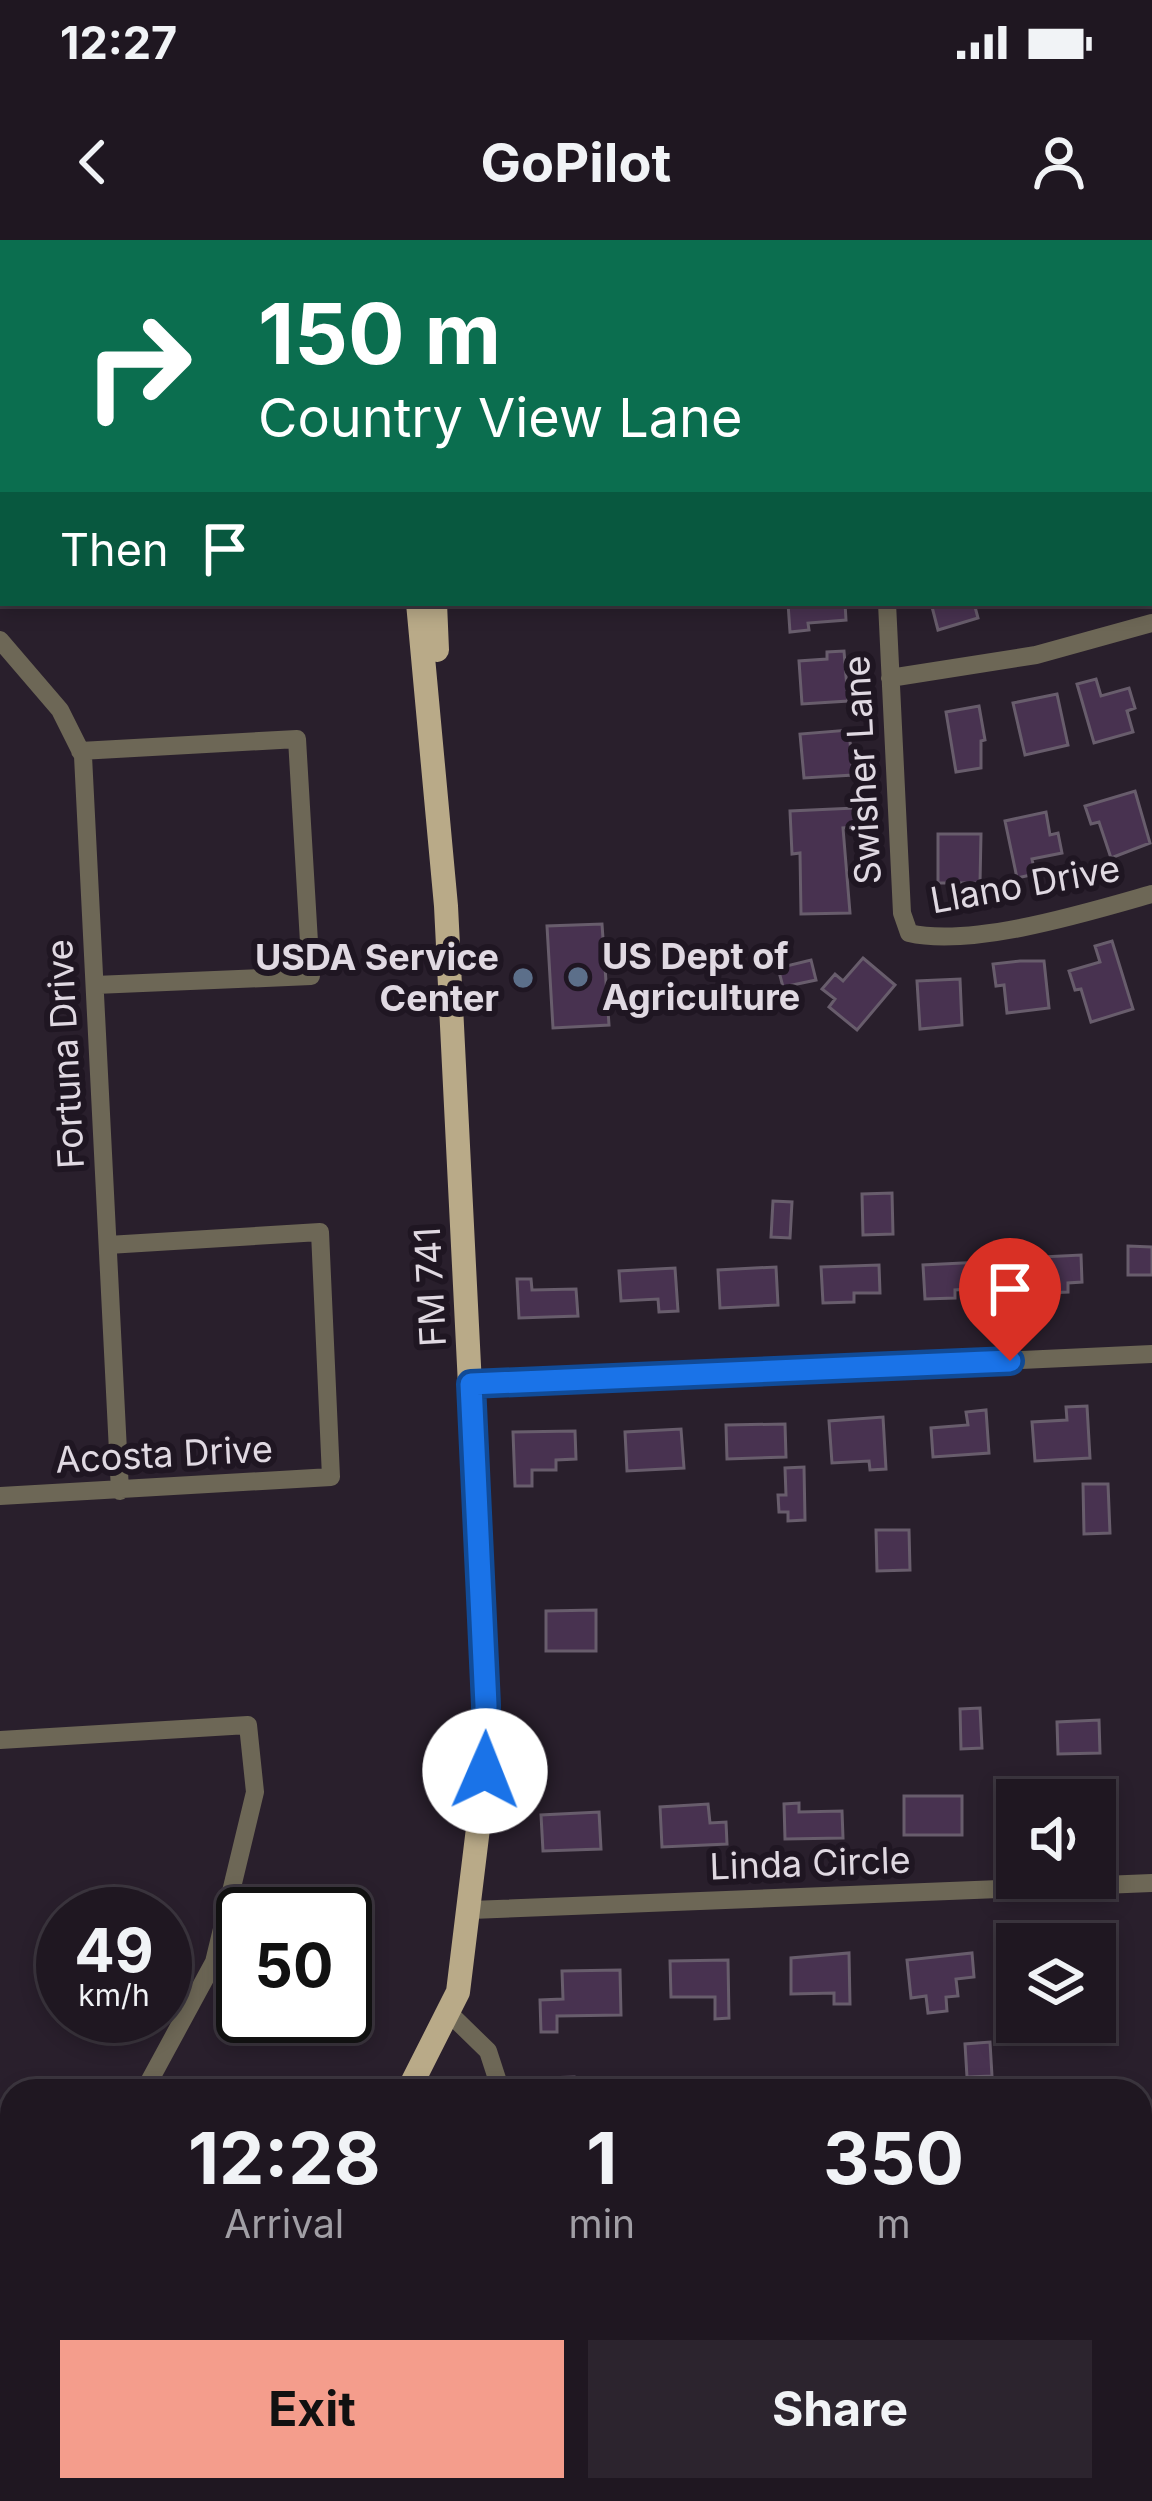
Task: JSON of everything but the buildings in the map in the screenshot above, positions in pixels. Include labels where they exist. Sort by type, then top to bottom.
[{"type":"main road","name":"FM 741","points":[[418,606],[428,739],[435,754]]},
{"type":"main road","name":"FM 741","points":[[414,2079],[458,1992],[471,1910],[486,1705],[435,754],[439,738],[435,606]]},
{"type":"street","name":"Swisher Lane","points":[[886,606],[902,913],[909,933]]},
{"type":"street","points":[[890,678],[1036,655],[1152,623]]},
{"type":"street","name":"Fortuna Drive","points":[[0,640],[60,710],[80,751],[121,1491]]},
{"type":"street","points":[[80,751],[297,739],[311,976],[94,985]]},
{"type":"street","name":"Llano Drive","points":[[909,933],[932,939],[1016,927],[1152,894]]},
{"type":"street","name":"Acosta Drive","points":[[0,1496],[332,1477],[320,1232],[108,1245]]},
{"type":"street","points":[[471,1384],[1152,1354]]},
{"type":"street","points":[[0,1740],[248,1725],[255,1792],[220,1944],[151,2079]]},
{"type":"street","name":"Linda Circle","points":[[471,1910],[1152,1883]]},
{"type":"street","points":[[449,2013],[488,2051],[498,2079]]},
{"type":"place","name":"US Dept of Agriculture","points":[[578,977]]},
{"type":"place","name":"USDA Service Center","points":[[523,978]]},
{"type":"route","points":[[485,1771],[471,1384],[1010,1361]]}]
